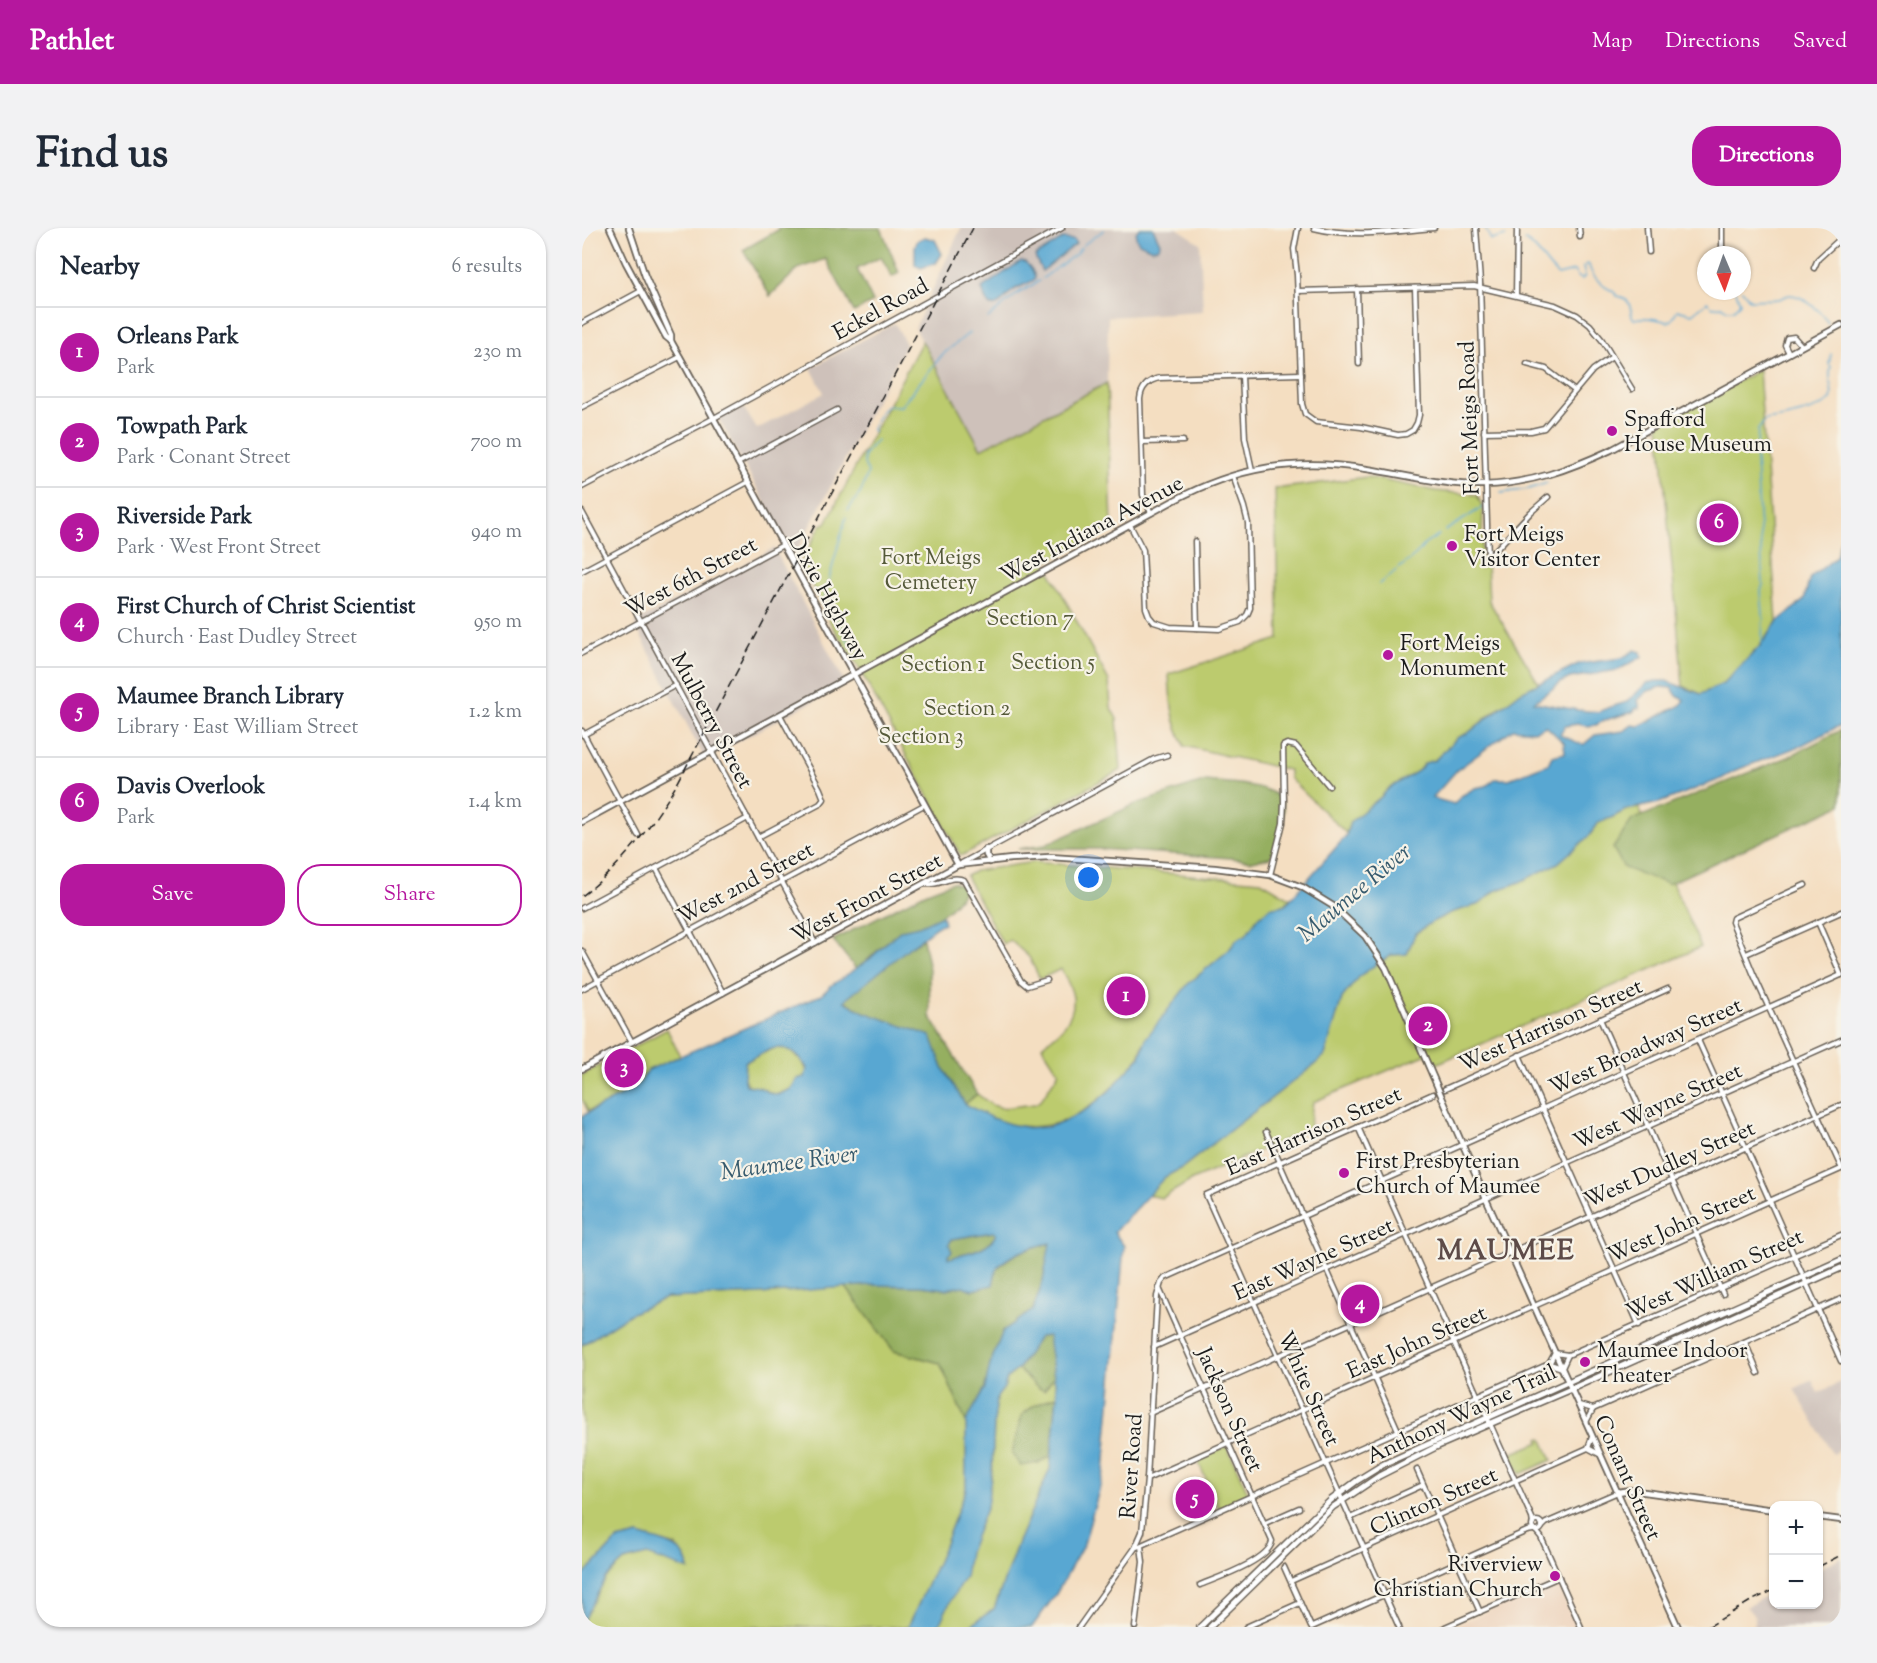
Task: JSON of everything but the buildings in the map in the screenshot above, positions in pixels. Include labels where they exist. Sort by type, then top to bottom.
[{"type":"highway","name":"Anthony Wayne Trail","points":[[1200,1627],[1341,1497],[1384,1464],[1571,1389],[1805,1280],[1841,1260]]},
{"type":"highway","name":"Anthony Wayne Trail","points":[[1489,1420],[1568,1382],[1805,1280],[1841,1268]]},
{"type":"highway","name":"Anthony Wayne Trail","points":[[1210,1627],[1341,1497]]},
{"type":"main road","name":"Dixie Highway","points":[[610,228],[666,337],[671,341],[714,418],[958,865]]},
{"type":"main road","name":"Dixie Highway","points":[[629,228],[645,276],[671,335],[671,341]]},
{"type":"main road","name":"West Indiana Avenue","points":[[582,822],[1201,487],[1252,470],[1300,464],[1330,464],[1435,482],[1486,485],[1530,480],[1576,466],[1611,450],[1841,325]]},
{"type":"main road","points":[[986,849],[990,862]]},
{"type":"main road","name":"Conant Street","points":[[958,865],[1023,857],[1050,857],[1215,868],[1270,875],[1325,900],[1358,928],[1379,956],[1391,978],[1486,1199],[1678,1627]]},
{"type":"main road","name":"West Front Street","points":[[582,1069],[958,865]]},
{"type":"main road","points":[[1618,1492],[1630,1490],[1769,1509]]},
{"type":"main road","points":[[1823,1518],[1841,1520]]},
{"type":"street","name":"Eckel Road","points":[[582,487],[714,418],[1062,228]]},
{"type":"street","points":[[1298,228],[1294,249],[1298,291],[1302,407],[1311,420],[1361,427],[1395,435],[1403,435],[1416,425],[1419,415],[1415,288]]},
{"type":"street","points":[[1314,228],[1342,233],[1374,230],[1407,232],[1434,228]]},
{"type":"street","name":"Fort Meigs Road","points":[[1476,228],[1480,287],[1488,558],[1548,497]]},
{"type":"street","points":[[1516,295],[1517,228]]},
{"type":"street","points":[[1579,228],[1580,237]]},
{"type":"street","points":[[1647,228],[1649,252]]},
{"type":"street","points":[[1722,228],[1722,246]]},
{"type":"street","points":[[1814,268],[1818,259],[1841,238]]},
{"type":"street","points":[[1298,291],[1480,287],[1555,305],[1577,315],[1595,331],[1632,388]]},
{"type":"street","points":[[1357,289],[1359,364]]},
{"type":"street","points":[[582,323],[641,291]]},
{"type":"street","points":[[1789,353],[1785,345],[1787,338],[1794,337],[1802,346]]},
{"type":"street","points":[[582,407],[680,357]]},
{"type":"street","points":[[1484,432],[1542,429],[1593,370],[1612,357]]},
{"type":"street","points":[[1527,364],[1546,369],[1575,391]]},
{"type":"street","points":[[1151,513],[1143,495],[1140,397],[1144,387],[1150,381],[1160,378],[1300,374]]},
{"type":"street","points":[[1242,376],[1245,438],[1252,470]]},
{"type":"street","points":[[738,463],[837,410]]},
{"type":"street","points":[[1142,442],[1183,441]]},
{"type":"street","points":[[1130,525],[1144,555],[1145,601],[1149,616],[1154,622],[1161,626],[1219,629],[1235,625],[1244,619],[1251,608],[1248,523],[1245,507],[1233,475]]},
{"type":"street","points":[[582,571],[748,482]]},
{"type":"street","name":"Mulberry Street","points":[[582,512],[815,943]]},
{"type":"street","points":[[1195,542],[1197,628]]},
{"type":"street","name":"West 6th Street","points":[[582,653],[783,545]]},
{"type":"street","points":[[638,835],[583,734],[676,685]]},
{"type":"street","points":[[758,837],[820,804],[824,799],[780,715]]},
{"type":"street","points":[[1270,875],[1283,823],[1283,746],[1287,744],[1296,746],[1329,786]]},
{"type":"street","name":"West Front Street","points":[[958,865],[1154,759],[1167,755]]},
{"type":"street","name":"West 2nd Street","points":[[582,989],[924,805]]},
{"type":"street","points":[[582,908],[748,818]]},
{"type":"street","points":[[656,868],[723,993]]},
{"type":"street","points":[[925,884],[933,885],[955,878],[964,880],[1021,981],[1027,986],[1047,980]]},
{"type":"street","points":[[1806,885],[1733,918],[1732,921],[1841,1168]]},
{"type":"street","points":[[1746,954],[1841,912]]},
{"type":"street","points":[[1818,922],[1841,975]]},
{"type":"street","points":[[582,951],[632,1042]]},
{"type":"street","name":"West Broadway Street","points":[[1159,1287],[1165,1278],[1841,975]]},
{"type":"street","name":"West Harrison Street","points":[[1445,1089],[1668,989]]},
{"type":"street","points":[[1600,1019],[1723,1294]]},
{"type":"street","points":[[1698,1040],[1841,1361]]},
{"type":"street","name":"West Wayne Street","points":[[1486,1199],[1841,1041]]},
{"type":"street","points":[[1519,1055],[1639,1325]]},
{"type":"street","name":"East Harrison Street","points":[[1206,1196],[1433,1094]]},
{"type":"street","name":"West Dudley Street","points":[[1150,1413],[1841,1105]]},
{"type":"street","points":[[1358,1128],[1515,1481],[1538,1526],[1581,1627]]},
{"type":"street","points":[[1266,1132],[1405,1446]]},
{"type":"street","name":"West John Street","points":[[1534,1306],[1841,1168]]},
{"type":"street","name":"White Street","points":[[1206,1196],[1399,1627]]},
{"type":"street","name":"East Wayne Street","points":[[1154,1347],[1486,1199]]},
{"type":"street","name":"West William Street","points":[[1568,1355],[1841,1235]]},
{"type":"street","name":"Jackson Street","points":[[1159,1287],[1272,1544],[1253,1561],[1200,1585]]},
{"type":"street","name":"River Road","points":[[1079,1627],[1136,1548],[1143,1526],[1159,1287]]},
{"type":"street","points":[[1579,1406],[1593,1409],[1841,1299]]},
{"type":"street","name":"East John Street","points":[[1147,1479],[1534,1306]]},
{"type":"street","points":[[1745,1342],[1758,1373]]},
{"type":"street","points":[[1136,1548],[1549,1364],[1555,1353],[1568,1355],[1562,1368],[1549,1364]]},
{"type":"street","points":[[1586,1422],[1593,1409]]},
{"type":"street","points":[[1592,1435],[1588,1448],[1601,1455]]},
{"type":"street","name":"Clinton Street","points":[[1291,1581],[1588,1448]]},
{"type":"street","points":[[1417,1470],[1480,1612]]},
{"type":"street","points":[[1350,1518],[1423,1485]]},
{"type":"street","points":[[1284,1567],[1312,1627],[1618,1492]]},
{"type":"street","points":[[1264,1523],[1299,1508]]},
{"type":"street","points":[[1135,1627],[1143,1562],[1141,1546]]},
{"type":"street","points":[[1445,1627],[1559,1577]]},
{"type":"street","points":[[1246,1627],[1300,1603]]},
{"type":"shaded area","points":[[961,228],[1177,228],[1200,243],[1203,311],[1108,317],[1107,383],[981,449],[915,328]]},
{"type":"shaded area","points":[[895,323],[906,344],[794,556],[719,419],[742,405],[757,429],[824,393],[811,368]]},
{"type":"shaded area","points":[[774,548],[846,684],[705,759],[634,623]]},
{"type":"shaded area","points":[[1812,1380],[1818,1393],[1841,1382],[1841,1447],[1833,1454],[1794,1389]]},
{"type":"shaded area","points":[[1841,1557],[1841,1627],[1753,1627],[1755,1615],[1746,1607],[1769,1594],[1769,1609],[1823,1609],[1823,1567]]},
{"type":"shaded area","points":[[1556,1580],[1577,1627],[1453,1627]]},
{"type":"green space","points":[[778,228],[881,228],[899,273],[892,277],[881,257],[857,269],[873,302],[854,312],[826,259],[798,269],[770,296],[743,250]]},
{"type":"green space","name":"Fort Meigs Cemetery","points":[[922,341],[981,449],[1107,383],[1112,526],[1045,562],[1109,681],[1111,708],[1117,719],[1121,770],[961,856],[856,663],[832,626],[801,563],[821,525],[826,523]]},
{"type":"green space","points":[[1759,370],[1777,622],[1760,646],[1723,684],[1701,694],[1683,686],[1659,424]]},
{"type":"green space","points":[[1367,477],[1436,491],[1477,495],[1483,508],[1481,568],[1487,563],[1489,601],[1539,684],[1498,708],[1468,733],[1457,738],[1435,760],[1425,763],[1418,771],[1388,789],[1351,822],[1346,833],[1289,778],[1289,770],[1184,746],[1174,719],[1169,674],[1279,639],[1275,489]]},
{"type":"green space","points":[[1841,730],[1841,805],[1668,884],[1624,868],[1613,848],[1632,820],[1788,757]]},
{"type":"green space","points":[[1206,781],[1247,785],[1269,791],[1277,796],[1282,802],[1283,814],[1271,857],[1252,861],[1099,849],[1018,849],[1045,845],[1136,804]]},
{"type":"green space","points":[[1639,808],[1701,947],[1434,1065],[1427,1054],[1313,1102],[1309,1129],[1192,1180],[1162,1198],[1147,1195],[1165,1177],[1183,1167],[1325,1055],[1342,998],[1358,978],[1392,955],[1407,954],[1415,934],[1432,922],[1450,913],[1480,904],[1495,891],[1520,882],[1589,836],[1599,822],[1626,810]]},
{"type":"green space","points":[[1034,862],[1261,881],[1290,898],[1286,904],[1258,917],[1246,935],[1237,939],[1229,950],[1188,984],[1142,1046],[1134,1065],[1106,1093],[1092,1105],[1062,1121],[1030,1127],[1012,1125],[993,1119],[965,1104],[977,1094],[992,1105],[1002,1108],[1035,1104],[1041,1100],[1058,1074],[1042,1046],[1062,1029],[1072,1011],[1073,998],[1061,969],[1040,979],[1029,957],[1010,940],[1003,944],[966,876],[975,871]]},
{"type":"green space","points":[[953,882],[961,885],[964,891],[949,909],[925,924],[899,932],[856,969],[833,940],[927,892]]},
{"type":"green space","points":[[923,939],[929,969],[930,1016],[977,1094],[965,1104],[943,1068],[930,1036],[864,1013],[844,1000]]},
{"type":"green space","points":[[667,1029],[680,1056],[648,1070],[633,1089],[607,1104],[588,1111],[582,1099],[582,1075]]},
{"type":"green space","points":[[774,1048],[789,1049],[803,1063],[807,1071],[805,1077],[797,1079],[791,1089],[775,1095],[759,1087],[749,1087],[744,1079],[745,1062]]},
{"type":"green space","points":[[993,1232],[996,1234],[986,1245],[977,1250],[948,1258],[949,1244],[952,1239]]},
{"type":"green space","points":[[1051,1243],[1043,1281],[1033,1310],[1003,1331],[990,1364],[985,1388],[966,1422],[940,1363],[894,1351],[845,1286],[921,1286],[946,1289],[963,1286],[972,1290],[993,1285],[998,1269],[1016,1254]]},
{"type":"green space","points":[[845,1286],[894,1351],[940,1363],[966,1422],[966,1489],[939,1559],[908,1627],[582,1627],[582,1622],[606,1578],[624,1561],[647,1555],[689,1569],[676,1546],[638,1535],[617,1540],[582,1577],[582,1345],[630,1314],[665,1298],[760,1294]]},
{"type":"green space","points":[[1049,1336],[1054,1377],[1044,1390],[1037,1387],[1018,1369],[1039,1337]]},
{"type":"green space","points":[[1018,1369],[1037,1387],[1044,1390],[1054,1377],[1057,1396],[1035,1405],[1022,1415],[1012,1454],[1039,1463],[1051,1456],[1050,1469],[1018,1542],[994,1609],[968,1627],[938,1627],[965,1577],[969,1552],[987,1506],[997,1397],[1004,1388],[1007,1378]]},
{"type":"green space","points":[[1057,1396],[1051,1456],[1039,1463],[1021,1466],[1012,1454],[1022,1415],[1035,1405]]},
{"type":"green space","points":[[1542,1438],[1552,1460],[1520,1474],[1511,1454],[1540,1442],[1539,1439]]},
{"type":"green space","points":[[1227,1446],[1249,1495],[1219,1509],[1197,1459]]},
{"type":"water","points":[[1140,228],[1153,228],[1160,243],[1159,247],[1152,249],[1139,243],[1136,235]]},
{"type":"water","points":[[925,237],[935,240],[942,254],[936,263],[921,268],[915,265],[915,246],[918,240]]},
{"type":"water","points":[[1062,239],[1074,240],[1076,244],[1042,271],[1035,256]]},
{"type":"water","points":[[1021,261],[1030,268],[1035,279],[1014,290],[1000,303],[990,306],[982,288]]},
{"type":"water","name":"Maumee River","points":[[1841,538],[1841,725],[1800,746],[1739,769],[1721,779],[1659,803],[1626,810],[1599,822],[1589,836],[1558,863],[1520,882],[1495,891],[1480,904],[1450,913],[1432,922],[1415,934],[1407,954],[1392,955],[1358,978],[1342,998],[1325,1055],[1183,1167],[1165,1177],[1114,1232],[1124,1246],[1104,1472],[1084,1544],[1056,1594],[1032,1627],[968,1627],[994,1609],[1018,1542],[1050,1469],[1057,1396],[1048,1336],[1039,1337],[1018,1369],[1007,1378],[1004,1388],[997,1397],[987,1506],[969,1552],[965,1577],[938,1627],[908,1627],[939,1559],[966,1489],[966,1422],[985,1388],[990,1364],[1003,1331],[1033,1310],[1043,1281],[1050,1243],[1015,1254],[997,1269],[993,1285],[972,1290],[963,1286],[946,1289],[872,1285],[760,1294],[666,1298],[630,1314],[582,1345],[582,1116],[633,1089],[648,1070],[821,995],[870,959],[901,930],[919,926],[942,915],[944,923],[911,946],[844,1001],[864,1012],[931,1036],[943,1068],[965,1104],[992,1118],[1030,1128],[1061,1123],[1089,1108],[1109,1091],[1140,1057],[1146,1038],[1188,984],[1229,950],[1237,939],[1246,935],[1258,917],[1272,907],[1286,904],[1346,836],[1350,822],[1388,789],[1418,771],[1425,763],[1435,760],[1457,738],[1468,733],[1521,692],[1578,664],[1622,658],[1635,650],[1641,652],[1642,657],[1618,670],[1570,678],[1534,702],[1598,712],[1627,702],[1647,683],[1666,681],[1701,694],[1723,684],[1760,646],[1777,622],[1804,600],[1810,578],[1836,557]],"holes":[[[1661,687],[1672,688],[1677,696],[1684,700],[1681,705],[1639,726],[1632,725],[1624,731],[1595,735],[1583,745],[1560,735],[1565,726],[1596,725],[1633,712],[1636,708],[1640,709],[1638,700],[1648,691]],[[1546,726],[1564,743],[1565,753],[1552,756],[1548,764],[1509,779],[1495,779],[1486,786],[1475,788],[1461,796],[1454,804],[1432,798],[1457,770],[1513,729],[1534,731]],[[771,1049],[791,1051],[807,1068],[805,1077],[797,1079],[791,1089],[778,1095],[759,1087],[746,1085],[744,1079],[745,1062]],[[993,1232],[996,1234],[982,1248],[948,1258],[952,1252],[949,1244],[952,1239]]]},
{"type":"water","points":[[638,1535],[678,1549],[687,1561],[689,1570],[647,1555],[624,1561],[606,1578],[582,1622],[582,1577],[617,1540]]},
{"type":"waterway","points":[[1485,228],[1491,240],[1506,236]]},
{"type":"waterway","points":[[1083,245],[1104,230]]},
{"type":"waterway","points":[[1525,241],[1535,248],[1558,275],[1574,271],[1582,279],[1585,276],[1583,267],[1589,265],[1599,282],[1617,296],[1627,300],[1634,319],[1668,322],[1672,320],[1677,310],[1692,314],[1707,302],[1713,307],[1722,306],[1727,310],[1733,310],[1740,303],[1739,300]]},
{"type":"waterway","points":[[1043,278],[1081,248]]},
{"type":"waterway","points":[[988,318],[1017,294],[1039,281]]},
{"type":"waterway","points":[[1751,300],[1796,296],[1812,305],[1828,323]]},
{"type":"waterway","points":[[873,432],[872,429],[884,408],[889,405],[901,406],[942,355],[969,333]]},
{"type":"waterway","points":[[1762,643],[1761,591],[1763,584],[1756,459],[1758,430],[1765,420],[1808,411],[1831,400],[1831,367],[1829,364],[1831,354]]},
{"type":"waterway","points":[[848,510],[861,492],[868,473],[864,455],[877,440]]},
{"type":"waterway","points":[[1501,493],[1529,489],[1547,483]]},
{"type":"waterway","points":[[1445,531],[1483,507]]},
{"type":"waterway","points":[[846,517],[825,598],[851,646]]},
{"type":"waterway","points":[[1379,584],[1416,555],[1425,544],[1439,535]]},
{"type":"railway","points":[[582,896],[610,872],[635,844],[677,784],[973,228]]},
{"type":"railway","points":[[1823,1564],[1841,1555]]},
{"type":"railway","points":[[1708,1627],[1769,1592]]},
{"type":"place","name":"Spafford House Museum","points":[[1612,431]]},
{"type":"place","name":"Davis Overlook","points":[[1719,523]]},
{"type":"place","name":"Fort Meigs Visitor Center","points":[[1452,546]]},
{"type":"place","name":"Fort Meigs Monument","points":[[1388,655]]},
{"type":"place","name":"Orleans Park","points":[[1126,996]]},
{"type":"place","name":"Towpath Park","points":[[1428,1026]]},
{"type":"place","name":"Riverside Park","points":[[624,1068]]},
{"type":"place","name":"First Presbyterian Church of Maumee","points":[[1344,1173]]},
{"type":"place","name":"First Church of Christ Scientist","points":[[1360,1304]]},
{"type":"place","name":"Maumee Indoor Theater","points":[[1585,1362]]},
{"type":"place","name":"Maumee Branch Library","points":[[1195,1499]]},
{"type":"place","name":"Riverview Christian Church","points":[[1555,1576]]},
{"type":"district","name":"MAUMEE","points":[[1506,1249]]},
{"type":"park label","name":"Section 7","points":[[1030,617]]},
{"type":"park label","name":"Section 5","points":[[1053,661]]},
{"type":"park label","name":"Section 1","points":[[943,663]]},
{"type":"park label","name":"Section 2","points":[[967,707]]},
{"type":"park label","name":"Section 3","points":[[921,735]]}]
